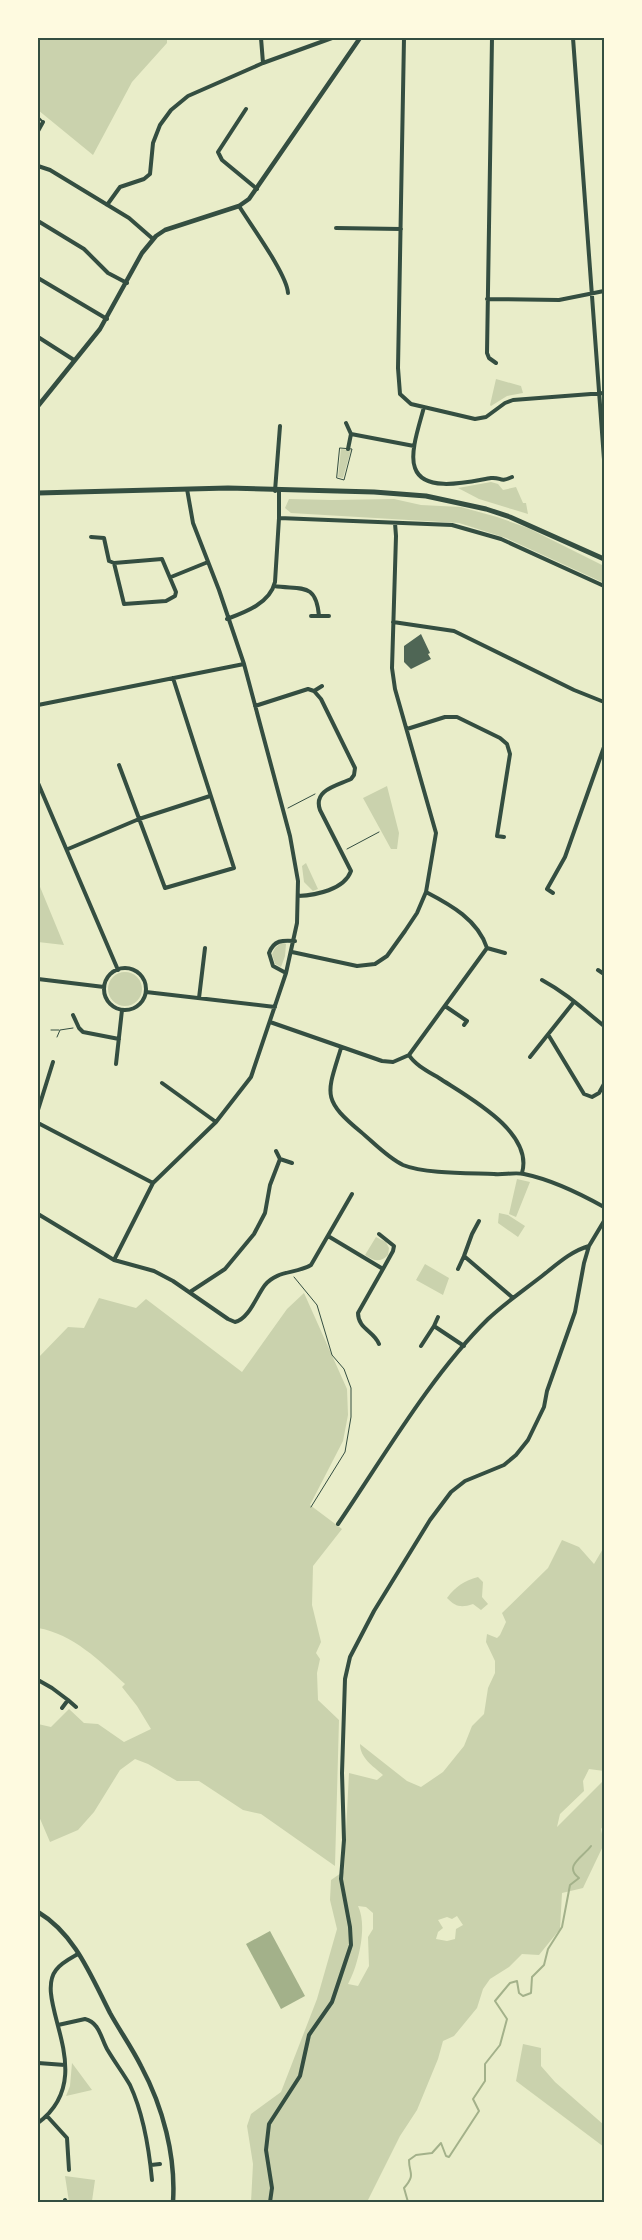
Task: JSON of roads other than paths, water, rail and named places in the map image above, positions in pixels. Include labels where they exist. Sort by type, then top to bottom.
[{"type":"main road","points":[[38,493],[228,488],[277,491],[374,492],[426,496],[502,515],[604,559]]},
{"type":"street","points":[[261,38],[263,63]]},
{"type":"street","points":[[107,205],[120,187],[144,179],[150,174],[152,150],[157,132],[166,116],[181,101],[188,96],[263,63],[332,38]]},
{"type":"street","points":[[38,406],[40,398],[107,319],[142,253],[153,239],[165,230],[239,206],[257,188],[360,38]]},
{"type":"street","points":[[404,38],[399,390],[406,401],[424,407],[480,419],[513,400],[604,393]]},
{"type":"street","points":[[492,38],[487,353],[489,358],[496,363]]},
{"type":"street","points":[[573,38],[604,459]]},
{"type":"street","points":[[246,109],[218,152],[218,155],[257,188]]},
{"type":"street","points":[[38,131],[43,122]]},
{"type":"street","points":[[38,166],[50,170],[129,218],[153,239]]},
{"type":"street","points":[[239,206],[276,265],[286,284],[288,293]]},
{"type":"street","points":[[38,221],[84,249],[108,273],[126,283]]},
{"type":"street","points":[[336,228],[401,229]]},
{"type":"street","points":[[38,278],[107,319]]},
{"type":"street","points":[[487,299],[559,300],[592,295],[604,291]]},
{"type":"street","points":[[38,336],[74,360]]},
{"type":"street","points":[[424,407],[414,446],[416,472],[434,482],[454,485],[492,478],[502,481],[512,478]]},
{"type":"street","points":[[346,423],[351,434],[348,449]]},
{"type":"street","points":[[227,619],[262,602],[274,586],[279,518],[277,491],[280,426]]},
{"type":"street","points":[[351,434],[414,446]]},
{"type":"street","points":[[114,1260],[153,1182],[216,1122],[251,1077],[286,973],[294,941],[298,896],[296,862],[244,664],[208,562],[192,523],[187,489]]},
{"type":"street","points":[[279,518],[452,525],[494,536],[604,586]]},
{"type":"street","points":[[292,952],[357,966],[375,964],[387,956],[405,931],[417,913],[426,892],[436,833],[393,676],[396,536],[394,523]]},
{"type":"street","points":[[91,538],[104,538],[109,561],[114,564],[162,559],[176,592],[171,599],[124,604],[114,564]]},
{"type":"street","points":[[171,577],[208,562]]},
{"type":"street","points":[[274,586],[310,591],[318,600],[319,616]]},
{"type":"street","points":[[311,616],[329,616]]},
{"type":"street","points":[[393,622],[447,629],[460,633],[574,690],[604,702]]},
{"type":"street","points":[[38,705],[244,664]]},
{"type":"street","points":[[119,765],[165,888],[234,868],[173,678]]},
{"type":"street","points":[[314,691],[322,686]]},
{"type":"street","points":[[255,706],[308,689],[314,691],[321,699],[355,768],[351,779],[322,793],[318,799],[320,810],[351,871],[347,878],[320,894],[298,896]]},
{"type":"street","points":[[407,729],[445,717],[457,717],[500,738],[507,744],[510,754],[497,836]]},
{"type":"street","points":[[547,888],[565,858],[604,747]]},
{"type":"street","points":[[38,783],[118,970]]},
{"type":"street","points":[[68,850],[139,818],[210,796]]},
{"type":"street","points":[[492,835],[504,837]]},
{"type":"street","points":[[542,884],[553,893]]},
{"type":"street","points":[[426,892],[470,920],[480,932],[487,948]]},
{"type":"street","points":[[286,973],[273,966],[269,953],[274,944],[281,940],[294,941]]},
{"type":"street","points":[[199,998],[204,948]]},
{"type":"street","points":[[487,948],[505,953]]},
{"type":"street","points":[[270,1022],[342,1048],[382,1061],[393,1062],[409,1055],[487,948]]},
{"type":"street","points":[[130,969],[135,971],[144,980],[146,992],[140,1004],[135,1008],[122,1010],[114,1007],[107,1000],[104,987],[108,976],[118,970],[130,969]]},
{"type":"street","points":[[598,970],[604,974]]},
{"type":"street","points":[[38,979],[104,987]]},
{"type":"street","points":[[542,980],[569,996],[573,1003],[604,1026]]},
{"type":"street","points":[[146,992],[275,1007]]},
{"type":"street","points":[[530,1057],[543,1040],[549,1036],[573,1003]]},
{"type":"street","points":[[445,1006],[465,1023],[471,1016]]},
{"type":"street","points":[[116,1064],[122,1010]]},
{"type":"street","points":[[73,1014],[79,1028],[83,1032],[118,1039]]},
{"type":"street","points":[[549,1036],[584,1094],[592,1097],[596,1096],[604,1084]]},
{"type":"street","points":[[342,1048],[330,1086],[333,1104],[342,1117],[393,1159],[413,1168],[430,1170],[498,1174],[522,1173],[555,1182],[604,1207]]},
{"type":"street","points":[[409,1055],[425,1069],[493,1114],[520,1144],[524,1161],[522,1173]]},
{"type":"street","points":[[38,1110],[52,1062]]},
{"type":"street","points":[[162,1083],[216,1122]]},
{"type":"street","points":[[38,1123],[153,1182]]},
{"type":"street","points":[[190,1292],[225,1269],[254,1234],[265,1213],[270,1185],[280,1159],[276,1150]]},
{"type":"street","points":[[280,1159],[292,1163]]},
{"type":"street","points":[[38,1214],[114,1260],[154,1272],[190,1292],[228,1319],[239,1321],[270,1280],[291,1270],[311,1265],[352,1194]]},
{"type":"street","points":[[458,1269],[479,1221]]},
{"type":"street","points":[[270,2202],[272,2188],[266,2150],[269,2124],[300,2076],[309,2035],[332,2002],[351,1945],[350,1927],[341,1879],[344,1840],[342,1773],[345,1679],[350,1656],[374,1611],[430,1520],[451,1492],[466,1481],[504,1465],[516,1455],[528,1440],[544,1407],[547,1391],[575,1312],[589,1246],[604,1221]]},
{"type":"street","points":[[379,1234],[394,1246],[393,1250],[358,1313],[361,1325],[377,1339],[379,1344]]},
{"type":"street","points":[[328,1236],[383,1269]]},
{"type":"street","points":[[338,1524],[425,1396],[464,1346],[489,1319],[513,1298],[581,1248],[589,1246]]},
{"type":"street","points":[[464,1256],[513,1298]]},
{"type":"street","points":[[421,1346],[438,1316]]},
{"type":"street","points":[[434,1326],[464,1346]]},
{"type":"street","points":[[377,1339],[383,1336]]},
{"type":"street","points":[[38,1680],[52,1688],[76,1708]]},
{"type":"street","points":[[62,1708],[68,1700]]},
{"type":"street","points":[[38,1912],[58,1927],[89,1969],[111,2014],[141,2065],[157,2100],[169,2148],[173,2180],[173,2202]]},
{"type":"street","points":[[38,2124],[47,2116],[59,2097],[65,2065],[64,2050],[51,1996],[51,1981],[56,1970],[78,1954]]},
{"type":"street","points":[[58,2025],[85,2019],[98,2028],[134,2096],[142,2121],[151,2165],[152,2180]]},
{"type":"street","points":[[38,2063],[65,2065]]},
{"type":"street","points":[[47,2116],[66,2138],[69,2170]]},
{"type":"street","points":[[69,2158],[76,2158]]},
{"type":"street","points":[[151,2165],[160,2164]]},
{"type":"lane","points":[[38,117],[43,122]]},
{"type":"waterway","points":[[408,2202],[404,2188],[411,2177],[409,2160],[416,2155],[432,2153],[441,2143],[446,2156],[449,2157],[479,2111],[473,2099],[485,2081],[485,2064],[500,2045],[507,2019],[495,2001],[510,1983],[517,1981],[519,1993],[523,1996],[531,1993],[532,1977],[544,1965],[548,1949],[562,1927],[570,1885],[579,1878],[575,1874],[574,1866],[591,1846]]}]
